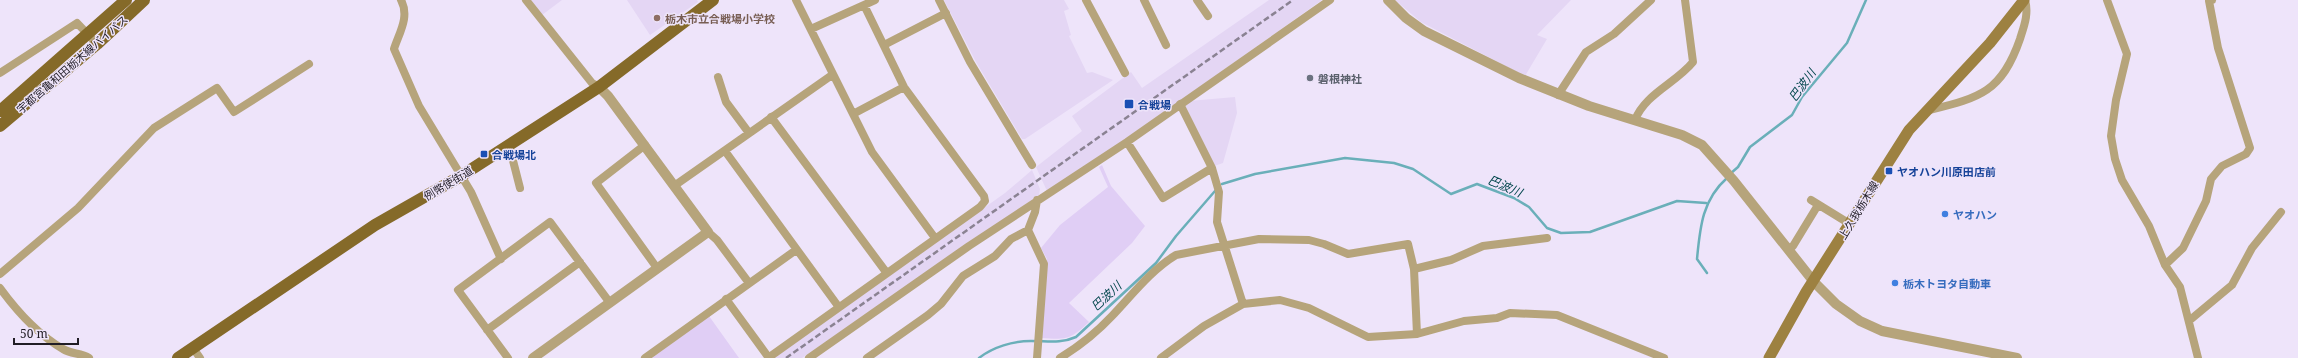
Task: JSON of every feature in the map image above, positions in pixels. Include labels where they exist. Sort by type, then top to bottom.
[{"type":"main road","name":"宇都宮亀和田栃木線バイパス","points":[[0,111],[126,0]]},
{"type":"main road","name":"宇都宮亀和田栃木線バイパス","points":[[0,126],[96,44],[144,0]]},
{"type":"main road","name":"例幣使街道","points":[[178,358],[375,225],[461,176],[599,87],[713,0]]},
{"type":"main road","name":"上久我栃木線","points":[[1769,358],[1893,153],[1925,111],[1990,43],[2024,0]]},
{"type":"street","points":[[400,0],[403,5],[404,20],[394,49],[419,106],[471,192],[501,259]]},
{"type":"street","points":[[526,0],[592,83],[599,87],[608,96],[708,232],[717,240],[749,283]]},
{"type":"street","points":[[796,0],[832,75],[872,152],[935,238]]},
{"type":"street","points":[[811,30],[875,0]]},
{"type":"street","points":[[939,0],[970,62],[1032,165]]},
{"type":"street","points":[[1086,0],[1125,74]]},
{"type":"street","points":[[1144,0],[1166,45]]},
{"type":"street","points":[[1197,0],[1208,16]]},
{"type":"street","points":[[809,358],[1037,200],[1127,142],[1330,0]]},
{"type":"street","points":[[1388,0],[1406,18],[1424,31],[1558,95],[1682,135],[1702,145],[1732,179],[1814,282],[1846,312],[1870,326],[1882,331],[2017,358]]},
{"type":"street","points":[[1558,95],[1586,52],[1614,34],[1652,0]]},
{"type":"street","points":[[1635,120],[1652,97],[1682,75],[1693,62],[1685,0]]},
{"type":"street","points":[[1925,111],[1973,98],[1985,93],[2002,75],[2013,59],[2026,22],[2024,0]]},
{"type":"street","points":[[2107,0],[2127,54],[2116,100],[2111,136],[2115,159],[2122,180],[2149,226],[2165,265],[2180,287],[2190,320],[2198,358]]},
{"type":"street","points":[[2165,265],[2183,248],[2206,201],[2211,179],[2222,166],[2246,154],[2250,148],[2218,48],[2210,2],[2212,0]]},
{"type":"street","points":[[726,299],[768,358],[838,306],[980,206],[985,198],[904,87],[864,5]]},
{"type":"street","points":[[884,45],[946,13]]},
{"type":"street","points":[[0,73],[77,24],[96,44]]},
{"type":"street","points":[[0,274],[78,208],[154,128],[217,88],[234,112],[309,64]]},
{"type":"street","points":[[674,186],[832,75]]},
{"type":"street","points":[[718,77],[722,95],[749,133]]},
{"type":"street","points":[[853,114],[904,87]]},
{"type":"street","points":[[1180,104],[1212,168],[1219,192],[1217,222],[1243,304]]},
{"type":"street","points":[[772,117],[886,272]]},
{"type":"street","points":[[1127,142],[1163,198],[1212,168]]},
{"type":"street","points":[[509,145],[520,188]]},
{"type":"street","points":[[644,145],[596,183],[657,268]]},
{"type":"street","points":[[725,151],[838,306]]},
{"type":"street","points":[[867,358],[928,315],[941,304],[963,276],[995,256],[1012,239],[1028,230],[1035,212],[1037,200]]},
{"type":"street","points":[[1788,249],[1793,246],[1814,203],[1850,224]]},
{"type":"street","points":[[2190,320],[2232,285],[2252,248],[2281,212]]},
{"type":"street","points":[[508,358],[458,290],[550,222],[610,303]]},
{"type":"street","points":[[1028,230],[1044,264],[1037,358]]},
{"type":"street","points":[[533,358],[708,232]]},
{"type":"street","points":[[1414,269],[1451,260],[1483,246],[1547,238]]},
{"type":"street","points":[[1060,358],[1090,337],[1111,318],[1164,262],[1176,255],[1259,239],[1309,240],[1351,254],[1408,244],[1414,269],[1417,334]]},
{"type":"street","points":[[645,358],[796,250]]},
{"type":"street","points":[[487,330],[580,262]]},
{"type":"street","points":[[0,288],[22,314],[48,338],[62,349],[89,358]]},
{"type":"street","points":[[1161,358],[1204,326],[1243,304],[1280,300],[1309,308],[1368,337],[1417,334],[1464,321],[1497,318],[1510,313],[1538,313],[1556,315],[1583,324],[1664,358]]},
{"type":"street","points":[[193,348],[200,358]]},
{"type":"shaded area","points":[[531,0],[562,0],[542,15]]},
{"type":"shaded area","name":"栃木市立合戦場小学校","points":[[627,0],[697,0],[698,2],[650,35]]},
{"type":"shaded area","points":[[944,0],[1064,0],[1069,9],[1064,11],[1071,35],[1069,36],[1087,73],[1092,72],[1113,80],[1025,139],[1022,139],[976,62]]},
{"type":"shaded area","points":[[1269,0],[1322,0],[1125,140],[1047,191],[1036,167],[1082,131],[1072,116],[1131,72],[1142,88]]},
{"type":"shaded area","points":[[1395,0],[1571,0],[1537,35],[1547,39],[1525,76],[1421,22]]},
{"type":"shaded area","points":[[1235,97],[1237,113],[1223,163],[1214,166],[1185,105],[1189,101]]},
{"type":"shaded area","points":[[1102,165],[1111,186],[1145,226],[1132,243],[1069,303],[1089,322],[1078,332],[1068,337],[1057,339],[1042,338],[1047,259],[1041,248],[1060,225],[1108,187],[1099,167]]},
{"type":"shaded area","points":[[1032,170],[1040,189],[1039,195],[802,358],[774,358],[1005,193]]},
{"type":"shaded area","points":[[709,316],[739,358],[652,358]]},
{"type":"waterway","name":"巴波川","points":[[1730,174],[1738,167],[1750,147],[1792,115],[1802,97],[1847,43],[1866,0]]},
{"type":"waterway","name":"巴波川","points":[[1222,184],[1255,174],[1345,158],[1394,163],[1413,169],[1451,194],[1477,184],[1514,198],[1529,207],[1547,228],[1561,233],[1590,232],[1677,201],[1706,203]]},
{"type":"waterway","name":"巴波川","points":[[1707,273],[1697,259],[1701,226],[1707,205],[1712,196],[1727,178]]},
{"type":"waterway","name":"巴波川","points":[[979,358],[990,351],[1010,343],[1024,341],[1059,341],[1076,337],[1156,263],[1176,236],[1215,191]]},
{"type":"railway","points":[[786,358],[1293,0]]},
{"type":"place","name":"栃木市立合戦場小学校","points":[[657,18]]},
{"type":"place","name":"磐根神社","points":[[1310,78]]},
{"type":"place","name":"合戦場","points":[[1129,104]]},
{"type":"place","name":"合戦場北","points":[[484,154]]},
{"type":"place","name":"ヤオハン川原田店前","points":[[1889,171]]},
{"type":"place","name":"ヤオハン","points":[[1945,214]]},
{"type":"place","name":"栃木トヨタ自動車","points":[[1895,283]]}]
